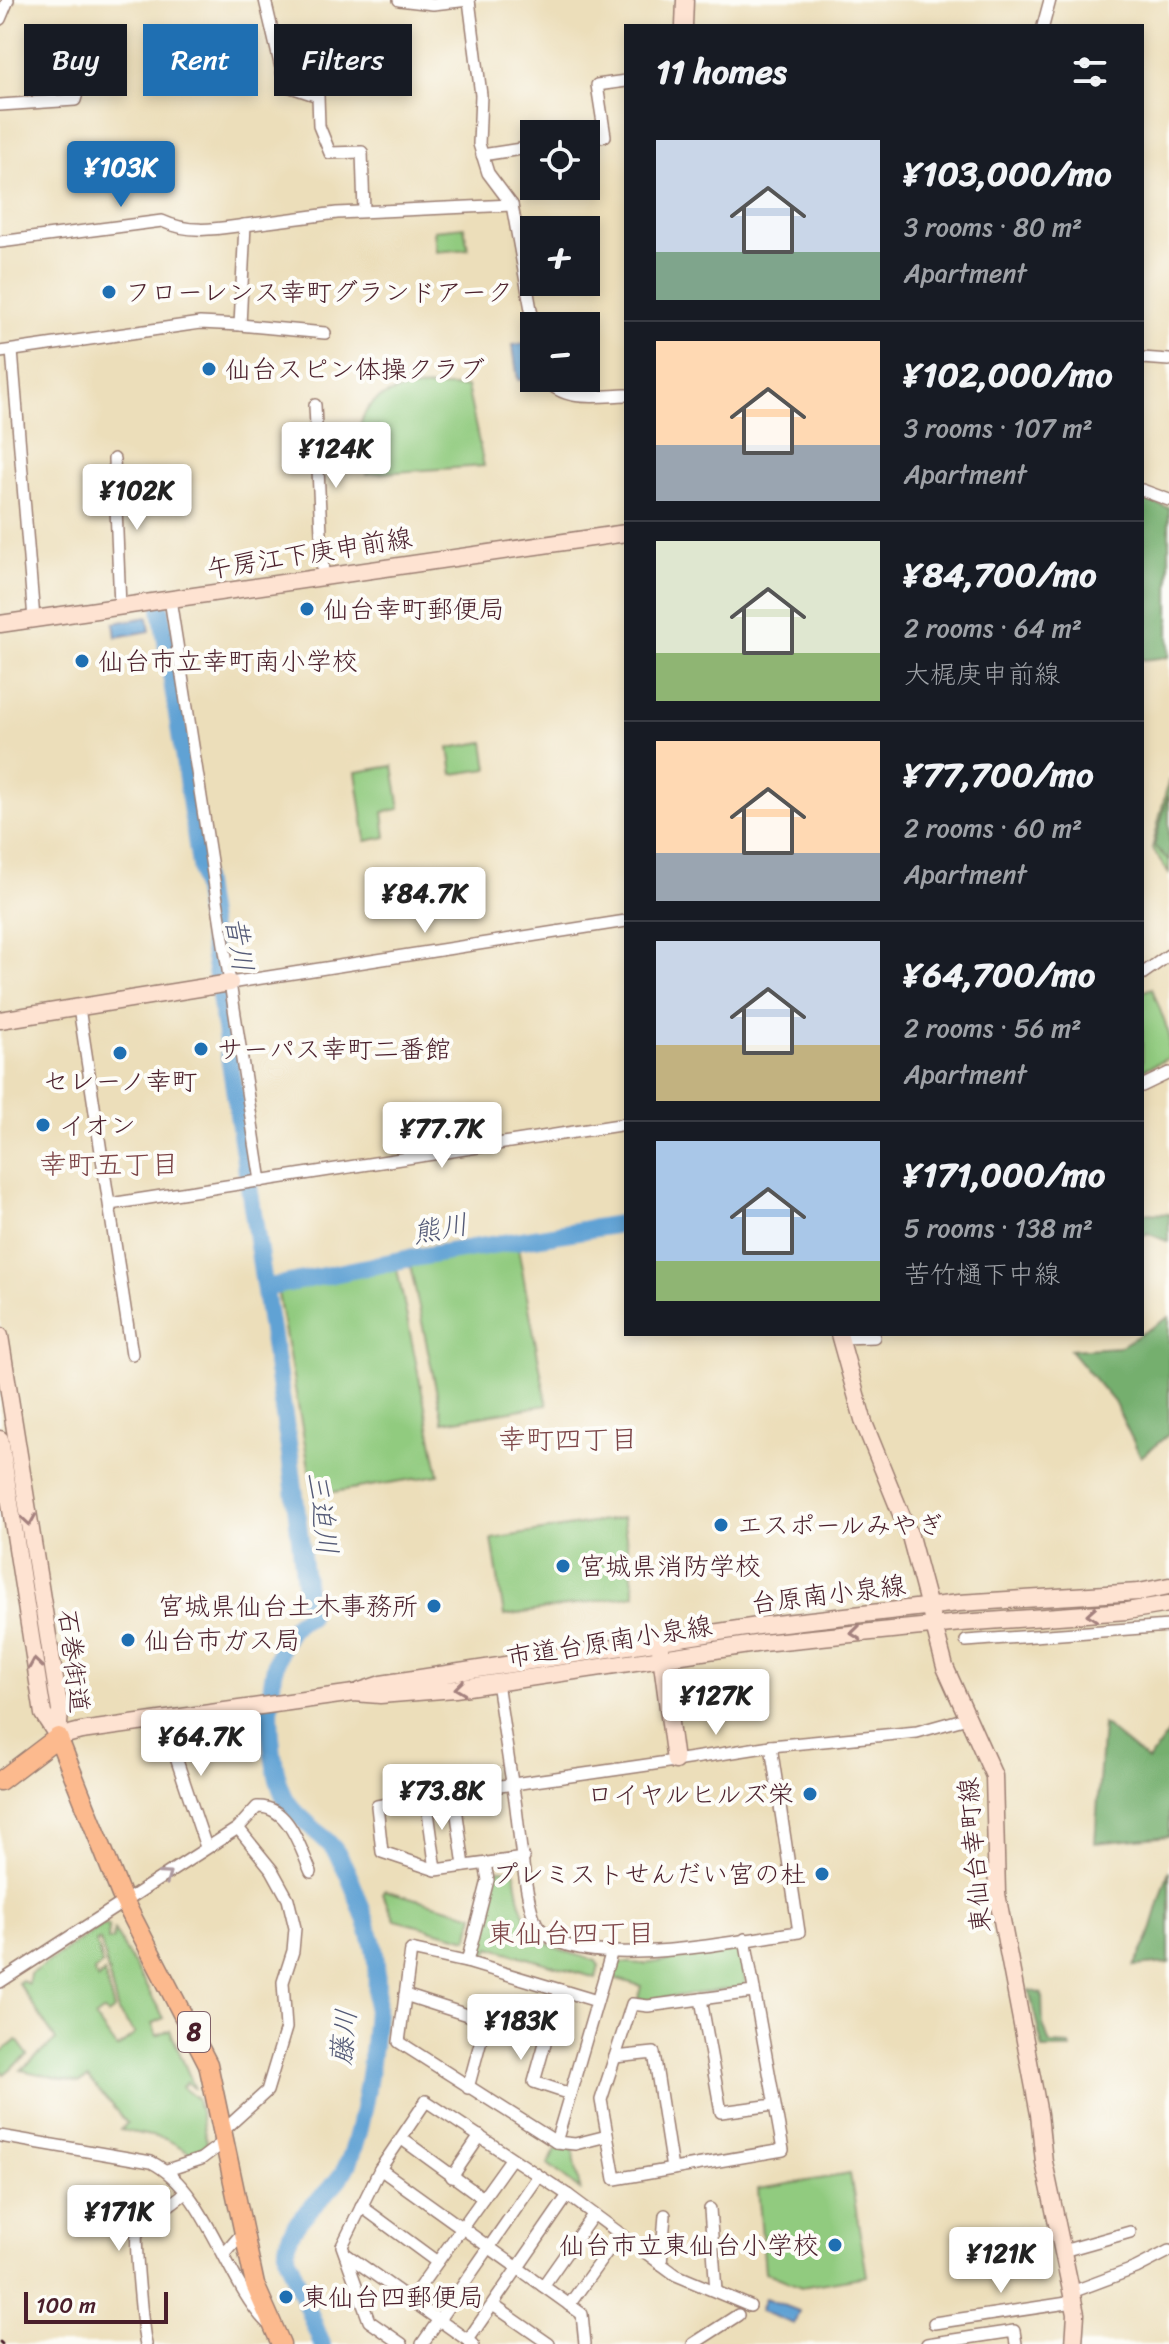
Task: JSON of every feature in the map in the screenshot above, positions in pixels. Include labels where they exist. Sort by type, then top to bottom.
[{"type":"main road","points":[[0,1781],[47,1742],[58,1737]]},
{"type":"main road","name":"8","points":[[58,1737],[125,1904],[202,2048],[225,2135],[255,2285],[270,2327],[281,2344]]},
{"type":"street","points":[[0,19],[8,0]]},
{"type":"street","points":[[265,0],[285,85],[318,96],[319,126],[330,153],[362,152],[364,211]]},
{"type":"street","points":[[399,0],[433,4],[469,0],[479,70],[478,130],[482,155],[488,173],[512,205],[531,312]]},
{"type":"street","points":[[684,24],[685,0]]},
{"type":"street","points":[[1044,24],[1050,0]]},
{"type":"street","points":[[600,137],[605,136],[597,85],[624,81]]},
{"type":"street","points":[[0,105],[75,100],[76,96]]},
{"type":"street","points":[[482,155],[520,149]]},
{"type":"street","points":[[0,242],[162,221],[182,229],[205,230],[364,211],[512,205]]},
{"type":"street","points":[[240,325],[245,225]]},
{"type":"street","points":[[34,619],[6,352],[200,323],[325,333]]},
{"type":"street","points":[[1144,358],[1169,360]]},
{"type":"street","points":[[560,392],[575,396],[624,395]]},
{"type":"street","points":[[315,405],[323,576]]},
{"type":"street","points":[[114,459],[120,606]]},
{"type":"street","points":[[1144,491],[1169,500]]},
{"type":"street","name":"午房江下庚申前線","points":[[0,624],[624,533]]},
{"type":"street","points":[[170,599],[222,984],[253,1182]]},
{"type":"street","points":[[0,1020],[624,921]]},
{"type":"street","points":[[1144,973],[1169,955]]},
{"type":"street","points":[[79,1008],[132,1354]]},
{"type":"street","points":[[1144,1085],[1169,1073]]},
{"type":"street","points":[[110,1204],[624,1124]]},
{"type":"street","name":"石巻街道","points":[[0,1336],[60,1711],[58,1737]]},
{"type":"street","points":[[839,1336],[874,1337]]},
{"type":"street","name":"東仙台幸町線","points":[[839,1336],[864,1423],[910,1536],[945,1667],[994,1776],[1000,1916],[1073,2297],[1074,2344]]},
{"type":"street","name":"石巻街道","points":[[0,1439],[43,1714],[58,1737]]},
{"type":"street","points":[[929,1606],[1169,1586]]},
{"type":"street","name":"市道台原南小泉線","points":[[58,1737],[354,1693],[380,1695],[497,1682],[660,1648],[1127,1611],[1169,1604]]},
{"type":"street","name":"台原南小泉線","points":[[354,1693],[381,1684],[660,1648],[929,1606]]},
{"type":"street","points":[[966,1641],[1169,1626]]},
{"type":"street","points":[[660,1648],[675,1761]]},
{"type":"street","points":[[497,1682],[524,1858],[538,1927],[558,1942],[611,1954],[799,1932],[771,1746]]},
{"type":"street","points":[[464,1866],[454,1793],[771,1746],[917,1732],[967,1718]]},
{"type":"street","points":[[163,1719],[206,1847]]},
{"type":"street","points":[[436,1870],[426,1797],[377,1806],[382,1852],[436,1870],[524,1858]]},
{"type":"street","points":[[0,1982],[125,1904],[238,1828],[257,1807],[275,1810],[285,1818],[311,1872]]},
{"type":"street","points":[[167,2170],[201,2159],[267,2091],[286,2028],[283,1982],[293,1951],[295,1928],[288,1899],[272,1870],[238,1828]]},
{"type":"street","points":[[467,1962],[488,1880],[485,1864]]},
{"type":"street","points":[[745,1939],[783,2150],[615,2179],[601,2100],[632,2004],[648,2006],[753,1992]]},
{"type":"street","points":[[597,2001],[467,1962],[411,1950],[399,2042],[556,2142],[575,2144],[607,2136]]},
{"type":"street","points":[[556,2142],[611,1954]]},
{"type":"street","points":[[560,1990],[534,2082],[570,2094]]},
{"type":"street","points":[[405,1995],[486,2021],[468,2088]]},
{"type":"street","points":[[701,1999],[721,2112],[774,2105]]},
{"type":"street","points":[[615,2057],[654,2053],[672,2169]]},
{"type":"street","points":[[402,2344],[369,2321],[342,2246],[380,2169],[426,2101],[568,2195],[676,2275],[750,2306]]},
{"type":"street","points":[[0,2136],[151,2162],[167,2170],[224,2254],[250,2305],[270,2327]]},
{"type":"street","points":[[452,2177],[480,2136]]},
{"type":"street","points":[[402,2139],[483,2198]]},
{"type":"street","points":[[411,2299],[511,2159]]},
{"type":"street","points":[[380,2169],[582,2314],[585,2344]]},
{"type":"street","points":[[422,2344],[538,2177]]},
{"type":"street","points":[[146,2344],[141,2328],[142,2290],[135,2244],[137,2233],[185,2193]]},
{"type":"street","points":[[347,2255],[471,2342],[568,2195]]},
{"type":"street","points":[[361,2206],[437,2262]]},
{"type":"street","points":[[710,2209],[716,2291]]},
{"type":"street","points":[[543,2286],[593,2215]]},
{"type":"street","points":[[661,2264],[665,2215]]},
{"type":"street","points":[[224,2254],[244,2231]]},
{"type":"street","points":[[1063,2251],[1130,2232]]},
{"type":"street","points":[[569,2305],[619,2235]]},
{"type":"street","points":[[934,2323],[1073,2297],[1169,2251]]},
{"type":"street","points":[[493,2305],[549,2344]]},
{"type":"street","points":[[693,2344],[738,2315]]},
{"type":"street","points":[[927,2344],[1014,2331],[1016,2344]]},
{"type":"green space","points":[[464,227],[468,249],[436,252],[434,230]]},
{"type":"green space","points":[[467,387],[484,466],[366,474],[360,429],[367,409],[378,399],[406,389]]},
{"type":"green space","points":[[1144,500],[1169,508],[1169,657],[1144,660]]},
{"type":"green space","points":[[484,742],[488,769],[453,774],[449,748]]},
{"type":"green space","points":[[393,766],[400,809],[383,812],[386,837],[366,841],[356,772]]},
{"type":"green space","points":[[1169,779],[1169,873],[1152,848]]},
{"type":"green space","points":[[1169,792],[1169,861],[1154,846]]},
{"type":"green space","points":[[1152,988],[1169,1034],[1169,1058],[1144,1069],[1144,991]]},
{"type":"green space","points":[[1144,1213],[1169,1214],[1169,1242],[1147,1233],[1144,1235]]},
{"type":"green space","points":[[517,1242],[547,1405],[443,1422],[409,1260]]},
{"type":"green space","points":[[397,1269],[439,1475],[314,1495],[277,1288]]},
{"type":"green space","points":[[1169,1317],[1169,1434],[1141,1457],[1114,1402],[1070,1350],[1119,1347],[1137,1336],[1144,1336],[1144,1332]]},
{"type":"green space","points":[[623,1518],[635,1595],[504,1616],[492,1539]]},
{"type":"green space","points":[[1103,1724],[1148,1761],[1169,1733],[1169,1836],[1095,1843]]},
{"type":"green space","points":[[509,1869],[515,1872],[528,1925],[545,1942],[596,1961],[599,1966],[596,1978],[490,1947],[484,1963],[477,1961],[473,1955],[494,1870]]},
{"type":"green space","points":[[1169,1870],[1169,1963],[1134,1966],[1148,1940]]},
{"type":"green space","points":[[384,1890],[474,1915],[468,1939],[395,1920],[382,1893]]},
{"type":"green space","points":[[103,1925],[109,1926],[108,1940],[113,1940],[114,1930],[164,2018],[152,2024],[157,2036],[170,2030],[195,2089],[187,2082],[182,2087],[197,2099],[207,2143],[193,2154],[166,2139],[121,2130],[127,2123],[88,2078],[79,2083],[21,2070],[56,2040],[18,1983],[22,1980],[28,1984],[30,1974]],"holes":[[[100,1940],[118,2012],[135,2034],[117,2048],[95,2018],[104,2011],[108,2015],[114,2010],[104,1973],[98,1979],[94,1972],[102,1965],[96,1942]]]},
{"type":"green space","points":[[733,1950],[741,1955],[746,1987],[648,2000],[638,1999],[641,1986],[611,1977],[615,1962],[645,1964]]},
{"type":"green space","points":[[1029,1990],[1042,1994],[1043,2024],[1050,2044],[1070,2045],[1071,2049],[1043,2049]]},
{"type":"green space","points":[[17,2040],[28,2055],[4,2074],[0,2069],[0,2053]]},
{"type":"green space","points":[[557,2148],[573,2149],[580,2190],[548,2164]]},
{"type":"green space","points":[[850,2174],[867,2276],[801,2287],[765,2272],[758,2189]]},
{"type":"water","points":[[520,344],[520,380],[518,380],[513,345]]},
{"type":"water","points":[[148,617],[150,631],[116,637],[114,623]]},
{"type":"water","points":[[765,2298],[799,2311],[794,2324],[760,2311]]},
{"type":"waterway","name":"三迫川","points":[[161,609],[290,1455],[309,1616],[293,1628],[281,1647],[274,1671],[270,1726],[273,1754],[288,1804],[334,1849],[345,1869],[366,1921],[376,1965],[377,1992],[371,2059],[360,2126],[352,2152],[344,2171],[298,2223],[287,2246],[288,2259],[322,2344]]},
{"type":"waterway","name":"熊川","points":[[265,1288],[406,1259],[624,1223]]},
{"type":"place","name":"フローレンス幸町グランドアーク","points":[[109,292]]},
{"type":"place","name":"仙台スピン体操クラブ","points":[[209,369]]},
{"type":"place","name":"仙台幸町郵便局","points":[[307,609]]},
{"type":"place","name":"仙台市立幸町南小学校","points":[[82,661]]},
{"type":"place","name":"サーパス幸町二番館","points":[[201,1049]]},
{"type":"place","name":"セレーノ幸町","points":[[120,1053]]},
{"type":"place","name":"イオン","points":[[43,1125]]},
{"type":"place","name":"エスポールみやぎ","points":[[721,1525]]},
{"type":"place","name":"宮城県消防学校","points":[[563,1566]]},
{"type":"place","name":"宮城県仙台土木事務所","points":[[434,1606]]},
{"type":"place","name":"仙台市ガス局","points":[[128,1640]]},
{"type":"place","name":"ロイヤルヒルズ栄","points":[[810,1794]]},
{"type":"place","name":"プレミストせんだい宮の杜","points":[[822,1874]]},
{"type":"place","name":"仙台市立東仙台小学校","points":[[835,2245]]},
{"type":"place","name":"東仙台四郵便局","points":[[286,2297]]},
{"type":"district","name":"幸町五丁目","points":[[109,1164]]},
{"type":"district","name":"幸町四丁目","points":[[568,1439]]},
{"type":"district","name":"東仙台四丁目","points":[[571,1933]]},
{"type":"water label","name":"昔川","points":[[240,944]]},
{"type":"water label","name":"藤川","points":[[343,2037]]}]
